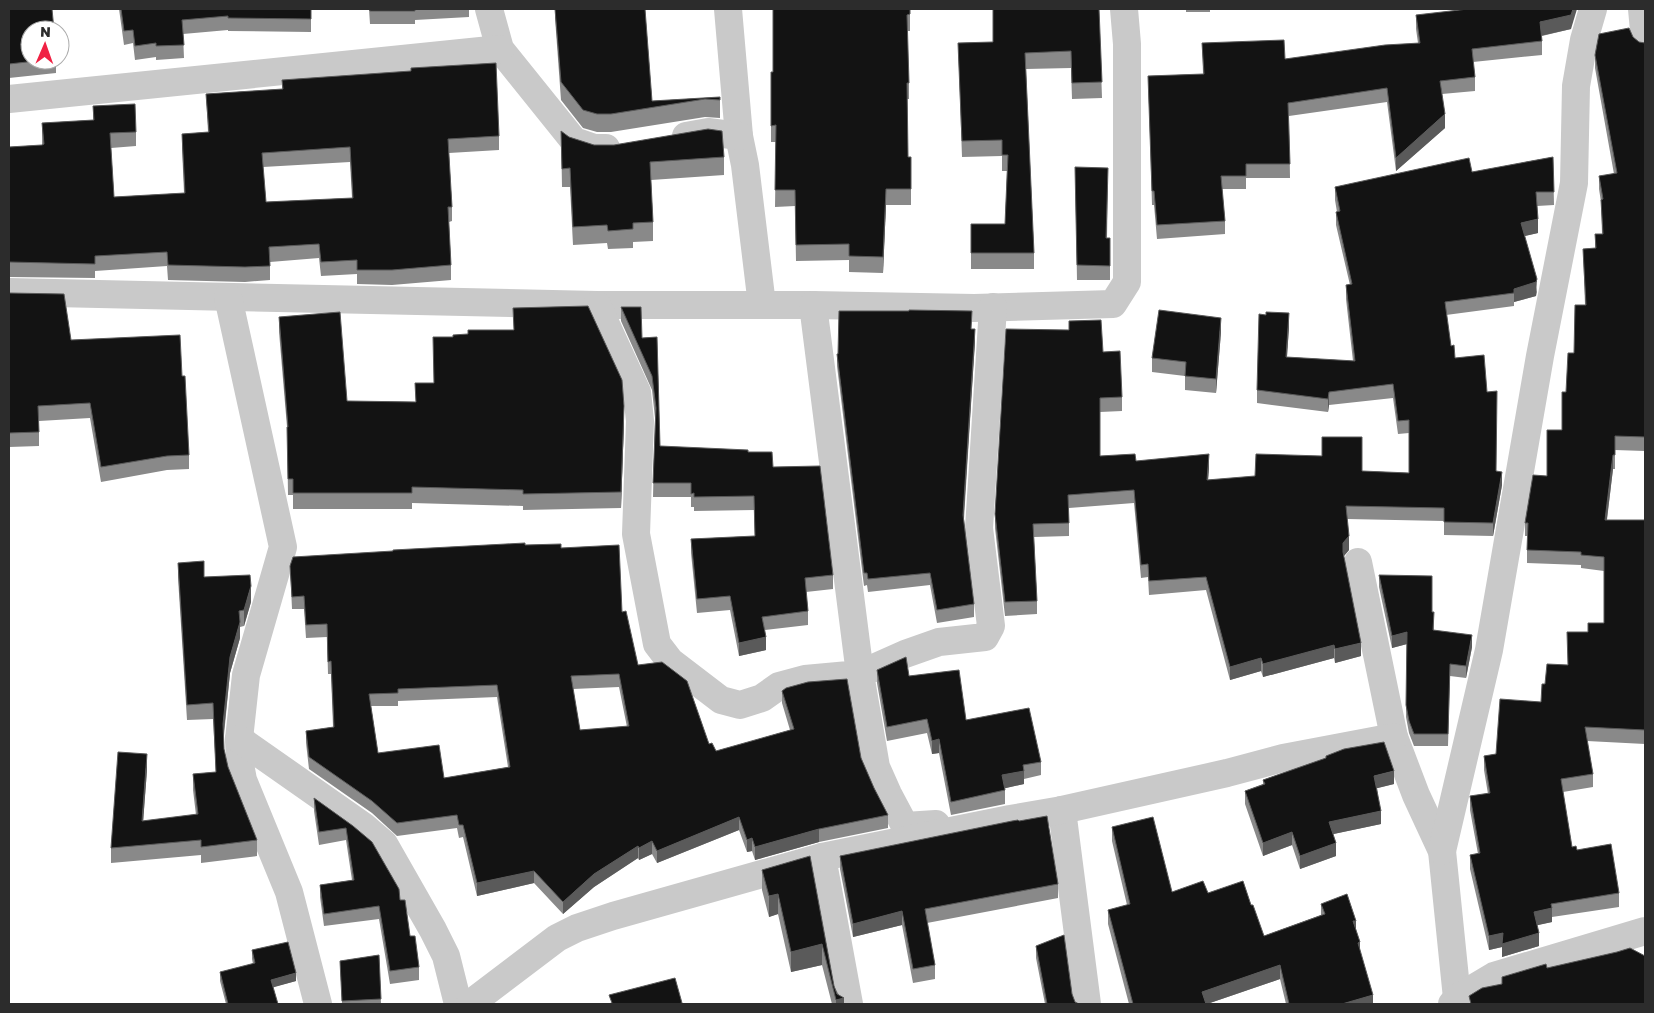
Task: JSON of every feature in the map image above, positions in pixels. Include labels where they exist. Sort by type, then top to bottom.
[{"type":"street","points":[[489,9],[500,49],[574,141],[594,148],[632,145]]},
{"type":"street","points":[[728,9],[739,136],[762,305]]},
{"type":"street","points":[[9,292],[597,305],[813,305],[974,308],[1113,304],[1127,282],[1127,44],[1124,9]]},
{"type":"street","points":[[1593,9],[1584,40],[1576,86],[1574,184],[1540,356],[1490,650],[1442,851],[1454,1001],[1494,976],[1645,931]]},
{"type":"street","points":[[1642,9],[1645,41]]},
{"type":"street","points":[[9,99],[500,49]]},
{"type":"street","points":[[660,140],[708,132],[739,136]]},
{"type":"street","points":[[228,297],[283,547],[246,675],[239,739],[240,764],[244,780],[289,892],[318,1004]]},
{"type":"street","points":[[597,305],[637,392],[640,421],[636,534],[657,644],[670,661],[721,700],[740,705],[762,698],[779,686],[805,679],[860,674],[904,654],[939,642],[986,637],[991,626],[979,528],[993,307]]},
{"type":"street","points":[[813,305],[860,674],[876,767],[905,826],[1010,819]]},
{"type":"street","points":[[1358,562],[1394,737],[1416,795],[1442,851]]},
{"type":"street","points":[[470,1004],[544,948],[577,928],[613,916],[822,858],[1062,810],[1227,773],[1283,758],[1394,737]]},
{"type":"street","points":[[239,739],[363,826],[384,844],[446,956],[458,1004]]},
{"type":"street","points":[[1062,810],[1087,1004]]},
{"type":"street","points":[[822,858],[849,1004]]},
{"type":"building","points":[[9,9],[52,9],[53,20],[20,20],[20,63],[9,64]]},
{"type":"building","points":[[121,9],[311,9],[311,19],[228,18],[228,16],[182,20],[184,45],[156,46],[156,43],[135,46],[133,30],[124,31]]},
{"type":"building","points":[[369,9],[415,9],[415,11],[370,11]]},
{"type":"building","points":[[555,9],[645,9],[652,101],[720,97],[720,100],[705,99],[611,114],[597,114],[583,110],[561,82]]},
{"type":"building","points":[[773,9],[910,9],[910,14],[907,15],[909,83],[907,83],[908,157],[911,157],[911,189],[886,189],[883,257],[849,256],[849,244],[796,245],[795,190],[775,190],[776,125],[771,126]]},
{"type":"building","points":[[993,9],[1099,9],[1102,82],[1072,83],[1071,51],[1025,53],[1034,253],[971,253],[971,224],[1005,224],[1008,155],[1002,155],[1002,140],[962,141],[958,43],[993,42]]},
{"type":"building","points":[[1468,9],[1573,9],[1571,15],[1540,22],[1542,41],[1472,49],[1475,77],[1440,81],[1445,114],[1396,158],[1387,88],[1288,103],[1290,164],[1246,164],[1246,176],[1221,176],[1225,221],[1157,225],[1154,191],[1152,191],[1148,76],[1204,74],[1202,43],[1284,40],[1285,59],[1385,45],[1420,43],[1416,15]]},
{"type":"building","points":[[1629,28],[1633,37],[1639,42],[1645,43],[1645,437],[1615,436],[1615,455],[1613,455],[1605,520],[1645,520],[1645,730],[1585,727],[1593,774],[1561,779],[1572,847],[1576,846],[1577,850],[1611,844],[1619,893],[1551,904],[1552,908],[1534,912],[1539,933],[1502,944],[1503,933],[1489,936],[1470,855],[1480,853],[1470,796],[1490,793],[1484,756],[1496,754],[1500,699],[1541,702],[1542,684],[1545,684],[1547,664],[1568,665],[1567,632],[1588,632],[1588,623],[1604,623],[1604,557],[1581,555],[1581,552],[1527,550],[1528,523],[1525,523],[1533,475],[1547,476],[1547,430],[1562,430],[1562,392],[1566,392],[1568,353],[1574,353],[1575,305],[1586,305],[1583,249],[1596,248],[1595,234],[1603,234],[1601,200],[1603,199],[1599,176],[1617,173],[1595,55],[1599,34]]},
{"type":"building","points":[[496,63],[499,136],[448,139],[452,207],[448,207],[451,265],[392,270],[357,270],[357,260],[321,262],[319,244],[269,247],[270,266],[168,265],[167,252],[95,256],[95,264],[9,262],[9,147],[44,144],[42,123],[94,120],[93,106],[135,104],[136,132],[110,133],[114,197],[185,193],[182,134],[209,132],[206,94],[283,89],[282,80],[411,71],[411,68]],"holes":[[[350,147],[353,198],[266,202],[262,153]]]},
{"type":"building","points":[[708,129],[722,131],[724,157],[650,162],[653,222],[633,223],[633,229],[608,231],[607,225],[573,227],[570,168],[562,169],[561,131],[569,137],[594,145],[614,145]]},
{"type":"building","points":[[1553,157],[1554,192],[1536,192],[1538,219],[1521,223],[1537,279],[1536,282],[1514,289],[1514,293],[1445,302],[1451,346],[1454,345],[1455,358],[1484,355],[1487,392],[1497,391],[1496,471],[1502,472],[1493,523],[1444,522],[1444,508],[1346,506],[1349,536],[1343,543],[1343,552],[1361,643],[1335,649],[1334,645],[1263,664],[1261,658],[1230,667],[1206,577],[1149,581],[1148,564],[1141,565],[1134,490],[1068,495],[1069,523],[1033,524],[1037,601],[1005,602],[995,514],[1006,329],[1069,330],[1069,321],[1101,320],[1103,352],[1120,351],[1122,397],[1100,398],[1100,456],[1135,454],[1136,461],[1209,454],[1207,480],[1255,476],[1256,454],[1322,456],[1322,437],[1362,437],[1362,471],[1409,473],[1409,420],[1398,421],[1393,384],[1329,392],[1328,399],[1257,390],[1259,314],[1266,315],[1266,312],[1289,313],[1286,357],[1355,361],[1346,285],[1352,284],[1336,212],[1340,211],[1335,187],[1469,158],[1472,172]]},
{"type":"building","points":[[1075,167],[1108,168],[1106,238],[1110,238],[1110,266],[1077,265]]},
{"type":"building","points":[[9,293],[64,294],[71,340],[180,335],[182,376],[185,376],[189,455],[167,456],[101,467],[90,403],[38,406],[39,432],[9,433]]},
{"type":"building","points":[[588,306],[622,380],[624,406],[621,492],[523,494],[523,490],[412,487],[412,493],[293,493],[293,479],[288,479],[288,427],[279,317],[340,312],[347,401],[416,402],[415,383],[434,383],[433,337],[453,337],[453,335],[468,334],[468,330],[514,330],[513,308]]},
{"type":"building","points":[[621,307],[641,307],[642,338],[657,337],[660,446],[772,452],[773,467],[820,466],[833,575],[805,578],[808,611],[762,617],[766,637],[739,643],[730,596],[697,599],[691,539],[755,536],[754,496],[694,497],[694,493],[691,494],[691,483],[653,483],[656,408],[652,376]]},
{"type":"building","points":[[1159,310],[1221,318],[1216,379],[1185,376],[1186,362],[1152,358]]},
{"type":"building","points":[[839,311],[972,311],[971,329],[975,329],[963,515],[974,604],[937,610],[930,573],[868,579],[867,573],[864,573],[837,354]]},
{"type":"building","points":[[525,543],[525,545],[561,544],[561,548],[619,545],[622,612],[626,611],[638,665],[662,662],[687,681],[709,744],[712,743],[716,751],[794,729],[782,691],[786,688],[808,682],[847,679],[861,758],[888,815],[819,829],[755,847],[752,838],[747,840],[739,817],[657,851],[652,841],[639,848],[638,846],[594,874],[563,902],[534,871],[477,883],[463,825],[459,825],[457,815],[397,823],[372,801],[309,757],[306,731],[334,727],[331,661],[328,662],[327,624],[306,625],[304,596],[292,597],[290,566],[293,557]],"holes":[[[619,674],[629,726],[580,730],[571,676]],[[497,685],[510,767],[444,778],[439,745],[378,753],[369,694],[398,693],[398,689]]]},
{"type":"building","points":[[204,561],[204,577],[250,575],[251,586],[244,610],[239,611],[240,622],[230,657],[223,724],[224,749],[228,767],[257,840],[201,847],[201,840],[111,848],[118,752],[147,754],[142,821],[198,814],[193,774],[216,772],[213,703],[187,705],[178,563]]},
{"type":"building","points":[[1379,575],[1432,576],[1433,630],[1472,635],[1466,666],[1450,664],[1448,734],[1414,734],[1406,705],[1407,632],[1392,636]]},
{"type":"building","points":[[906,657],[909,676],[959,670],[966,720],[1029,708],[1041,762],[1023,765],[1024,771],[1002,775],[1005,790],[951,802],[939,739],[932,741],[927,719],[887,727],[877,670]]},
{"type":"building","points":[[1384,742],[1394,771],[1374,776],[1381,811],[1329,822],[1336,843],[1300,856],[1292,832],[1263,843],[1245,791],[1265,784],[1263,780],[1326,758],[1326,756],[1344,749]]},
{"type":"building","points":[[314,798],[372,842],[399,889],[400,900],[405,900],[410,936],[415,936],[419,967],[390,971],[379,906],[324,914],[320,885],[354,880],[346,828],[319,832]]},
{"type":"building","points":[[1047,816],[1058,884],[925,909],[935,965],[913,969],[902,911],[853,924],[840,856],[1012,821]]},
{"type":"building","points":[[1153,817],[1172,892],[1203,881],[1208,893],[1243,881],[1264,936],[1325,914],[1321,904],[1347,894],[1356,921],[1353,921],[1373,995],[1342,1004],[1289,1004],[1280,965],[1202,992],[1206,1004],[1133,1004],[1108,910],[1130,904],[1112,827]]},
{"type":"building","points":[[810,856],[834,986],[837,994],[844,998],[836,1000],[822,944],[791,952],[778,894],[769,896],[762,870]]},
{"type":"building","points":[[1064,935],[1072,994],[1075,1002],[1079,1004],[1047,1004],[1036,946]]},
{"type":"building","points":[[288,942],[296,973],[271,980],[278,1004],[228,1004],[220,972],[255,963],[252,950]]},
{"type":"building","points":[[1630,948],[1645,956],[1645,1004],[1471,1004],[1469,996],[1482,988],[1502,984],[1502,977],[1546,964],[1547,968]]},
{"type":"building","points":[[379,955],[381,999],[342,1001],[340,961]]},
{"type":"building","points":[[675,978],[682,1003],[608,1004],[612,1003],[609,995]]}]
